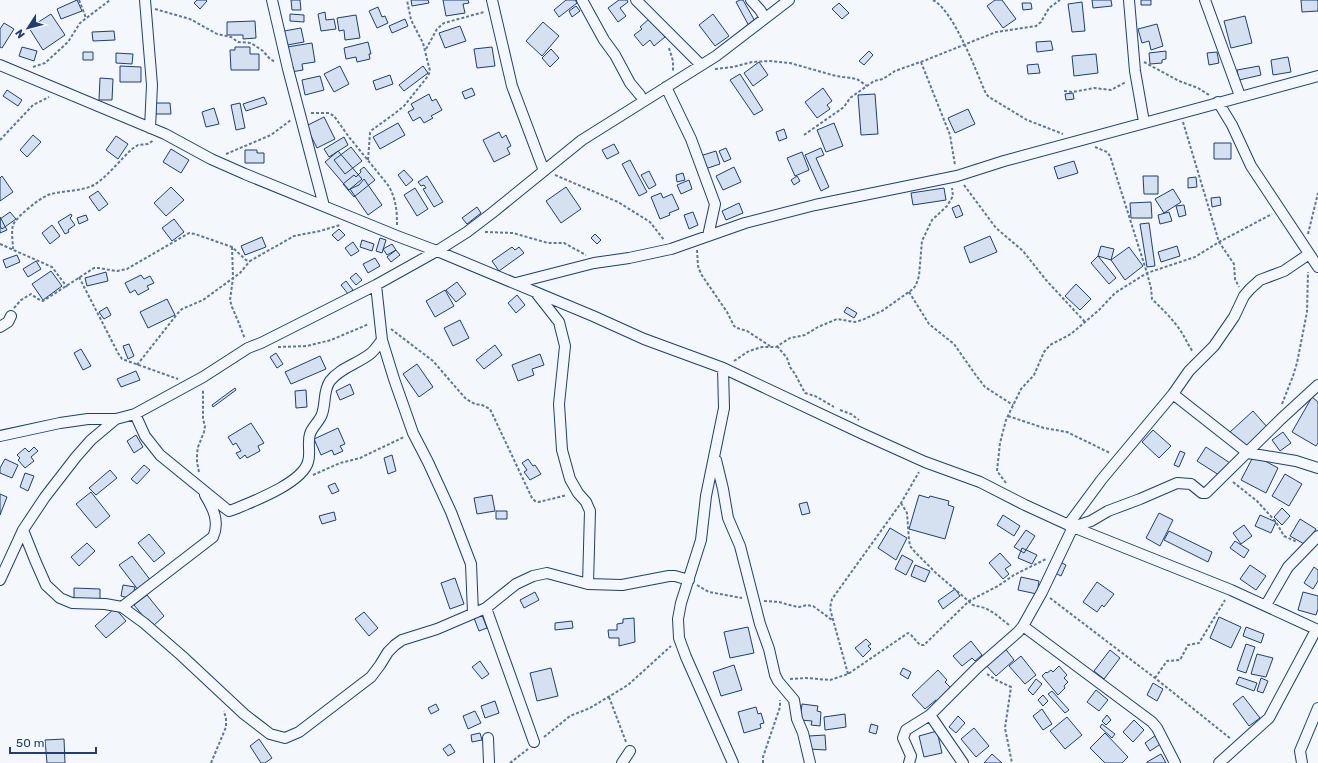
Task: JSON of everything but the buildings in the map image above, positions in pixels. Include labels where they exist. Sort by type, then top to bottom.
[{"type":"street","points":[[272,0],[288,69],[324,206]]},
{"type":"street","points":[[582,0],[630,83],[640,95]]},
{"type":"street","points":[[636,0],[701,65]]},
{"type":"street","points":[[751,0],[765,18]]},
{"type":"street","points":[[0,436],[60,423],[81,420],[116,419],[135,414],[203,378],[248,348],[261,344],[376,285],[467,232],[582,140],[716,56],[788,0]]},
{"type":"street","points":[[1129,0],[1135,71],[1144,122]]},
{"type":"street","points":[[1205,0],[1240,96]]},
{"type":"street","points":[[145,3],[152,85],[150,128]]},
{"type":"street","points":[[493,5],[512,86],[544,171]]},
{"type":"street","points":[[0,65],[165,134],[211,159],[397,236],[437,250],[644,339],[723,368],[925,462],[980,482],[1070,526],[1231,590],[1317,630],[1268,718],[1219,763]]},
{"type":"street","points":[[516,283],[594,263],[629,258],[671,249],[745,223],[815,205],[955,176],[1144,122],[1318,77]]},
{"type":"street","points":[[666,87],[691,139],[714,204],[708,236]]},
{"type":"street","points":[[1218,102],[1232,126],[1251,166],[1318,267]]},
{"type":"street","points":[[911,762],[912,756],[903,738],[906,730],[930,716],[978,667],[1020,629],[1042,592],[1060,554],[1070,526],[1102,479],[1173,394],[1189,371],[1214,346],[1234,317],[1243,298],[1254,284],[1260,280],[1284,271],[1307,252]]},
{"type":"street","points":[[376,285],[382,340],[413,433],[451,512],[471,564],[473,613]]},
{"type":"street","points":[[536,293],[559,322],[562,334],[564,346],[559,404],[562,450],[570,480],[586,502],[590,511],[588,584]]},
{"type":"street","points":[[0,327],[8,322],[12,316]]},
{"type":"street","points":[[135,414],[145,436],[160,455],[229,511],[272,493],[294,480],[305,468],[308,462],[310,434],[321,417],[324,407],[326,387],[342,370],[371,354],[382,340]]},
{"type":"street","points":[[723,368],[724,408],[706,496],[701,540],[681,603],[678,619],[679,638],[686,657],[733,763]]},
{"type":"street","points":[[1070,526],[1091,521],[1108,511],[1177,483],[1191,484],[1204,494],[1318,385]]},
{"type":"street","points":[[1173,394],[1248,452],[1296,461],[1318,468]]},
{"type":"street","points":[[0,580],[23,530],[45,497],[76,457],[92,440],[116,419]]},
{"type":"street","points":[[715,457],[728,518],[740,546],[775,675],[794,700],[797,719],[803,733],[810,763]]},
{"type":"street","points":[[122,607],[214,537],[217,522],[204,491]]},
{"type":"street","points":[[23,530],[46,585],[60,598],[72,603],[105,604],[122,607],[166,642],[244,714],[270,734],[284,738],[299,732],[366,680],[380,665],[388,652],[402,640],[437,629],[486,608],[516,584],[532,576],[547,573],[588,584],[622,585],[669,576],[689,580]]},
{"type":"street","points":[[1266,605],[1288,567],[1318,536]]},
{"type":"street","points":[[486,608],[534,742]]},
{"type":"street","points":[[1020,629],[1152,722],[1157,728],[1175,763]]},
{"type":"street","points":[[1302,763],[1300,752],[1318,708]]},
{"type":"street","points":[[930,716],[963,763]]},
{"type":"street","points":[[488,738],[488,763]]},
{"type":"street","points":[[622,763],[630,751]]},
{"type":"path","points":[[79,0],[86,18]]},
{"type":"path","points":[[16,72],[45,63],[68,42],[80,23],[110,0]]},
{"type":"path","points":[[368,161],[368,144],[372,130],[404,106],[428,76],[430,71],[423,43],[411,20],[407,0]]},
{"type":"path","points":[[933,0],[943,7],[964,45],[986,94],[989,97],[1027,120],[1107,152],[1110,156],[1147,273],[1152,299],[1174,321],[1189,347],[1200,360]]},
{"type":"path","points":[[804,135],[844,107],[850,98],[874,81],[883,79],[895,71],[996,32],[1036,26],[1041,22],[1049,8],[1060,0]]},
{"type":"path","points":[[145,3],[190,19],[217,34],[231,37],[238,42],[251,43],[263,51],[270,59],[288,69]]},
{"type":"path","points":[[425,50],[437,29],[444,23],[493,5]]},
{"type":"path","points":[[666,29],[673,61],[672,73]]},
{"type":"path","points":[[1134,57],[1179,81],[1198,88],[1218,102]]},
{"type":"path","points":[[711,70],[733,67],[752,62],[770,61],[790,63],[836,76],[857,79],[867,86]]},
{"type":"path","points":[[723,368],[749,351],[762,347],[777,346],[790,338],[805,334],[818,327],[837,320],[855,322],[862,320],[882,311],[909,292],[916,285],[922,240],[932,220],[947,206],[952,196],[955,176],[950,135],[921,62]]},
{"type":"path","points":[[1064,91],[1073,92],[1094,88],[1111,90],[1124,84],[1129,80],[1135,71]]},
{"type":"path","points":[[0,140],[33,105],[43,99],[65,91]]},
{"type":"path","points":[[1181,112],[1219,242],[1234,264],[1235,279],[1243,298]]},
{"type":"path","points":[[211,159],[271,135],[300,113],[329,113],[334,116],[392,192],[397,211],[397,236]]},
{"type":"path","points":[[13,250],[13,225],[17,219],[38,201],[48,195],[93,185],[102,179],[132,149],[138,145],[148,144],[165,134]]},
{"type":"path","points":[[544,171],[618,202],[650,222],[671,249]]},
{"type":"path","points":[[955,176],[996,228],[1023,251],[1046,280],[1085,322]]},
{"type":"path","points":[[1281,419],[1282,403],[1295,370],[1307,312],[1307,252],[1318,193]]},
{"type":"path","points":[[1015,500],[1006,483],[997,471],[1000,443],[1013,405],[1021,389],[1034,375],[1044,352],[1050,346],[1071,334],[1100,310],[1114,293],[1147,273],[1195,257],[1219,242],[1253,225],[1280,209]]},
{"type":"path","points":[[137,365],[182,309],[200,302],[240,273],[250,261],[294,236],[324,230],[342,224]]},
{"type":"path","points":[[467,232],[513,233],[548,243],[564,243],[585,254],[594,263]]},
{"type":"path","points":[[12,316],[14,308],[17,304],[31,294],[43,301],[67,287],[79,277],[94,268],[117,271],[127,269],[189,233],[232,247],[246,260],[250,261]]},
{"type":"path","points":[[696,241],[698,266],[701,274],[716,299],[727,312],[734,326],[750,333],[770,347]]},
{"type":"path","points":[[0,244],[52,267],[67,287]]},
{"type":"path","points":[[232,247],[233,278],[230,300],[248,348]]},
{"type":"path","points":[[79,277],[122,359],[126,362],[191,384]]},
{"type":"path","points":[[909,292],[924,318],[934,329],[954,344],[985,386],[1013,405]]},
{"type":"path","points":[[261,344],[274,347],[307,346],[330,340],[380,321],[433,361],[466,399],[490,409],[532,498],[535,501],[538,502],[578,493]]},
{"type":"path","points":[[777,346],[787,358],[790,367],[805,393],[815,396],[838,410],[851,414],[860,421]]},
{"type":"path","points":[[203,378],[204,432],[198,447],[197,462],[204,491]]},
{"type":"path","points":[[1008,416],[1044,428],[1067,432],[1120,458]]},
{"type":"path","points":[[312,475],[340,463],[360,458],[413,433]]},
{"type":"path","points":[[848,674],[830,608],[832,599],[901,503],[925,462]]},
{"type":"path","points":[[1224,475],[1257,501],[1276,522],[1284,536],[1308,547]]},
{"type":"path","points":[[901,503],[905,507],[907,513],[910,546],[936,573],[973,605],[985,608],[1020,629]]},
{"type":"path","points":[[763,763],[763,757],[780,707],[778,680],[806,678],[830,680],[848,674],[885,650],[906,634],[911,635],[920,646],[924,645],[969,601],[998,586],[1019,572],[1060,554]]},
{"type":"path","points":[[689,580],[709,592],[754,601],[779,602],[799,607],[807,605],[813,606],[833,621]]},
{"type":"path","points":[[1154,678],[1167,661],[1180,660],[1188,645],[1199,643],[1231,590]]},
{"type":"path","points":[[1042,592],[1238,745]]},
{"type":"path","points":[[510,763],[527,750],[534,742],[548,735],[560,723],[570,716],[590,708],[628,685],[679,638]]},
{"type":"path","points":[[978,667],[996,680],[1011,687],[1005,728],[1012,763]]},
{"type":"path","points":[[211,763],[226,727],[226,719],[219,692]]},
{"type":"path","points":[[609,697],[630,751]]}]
